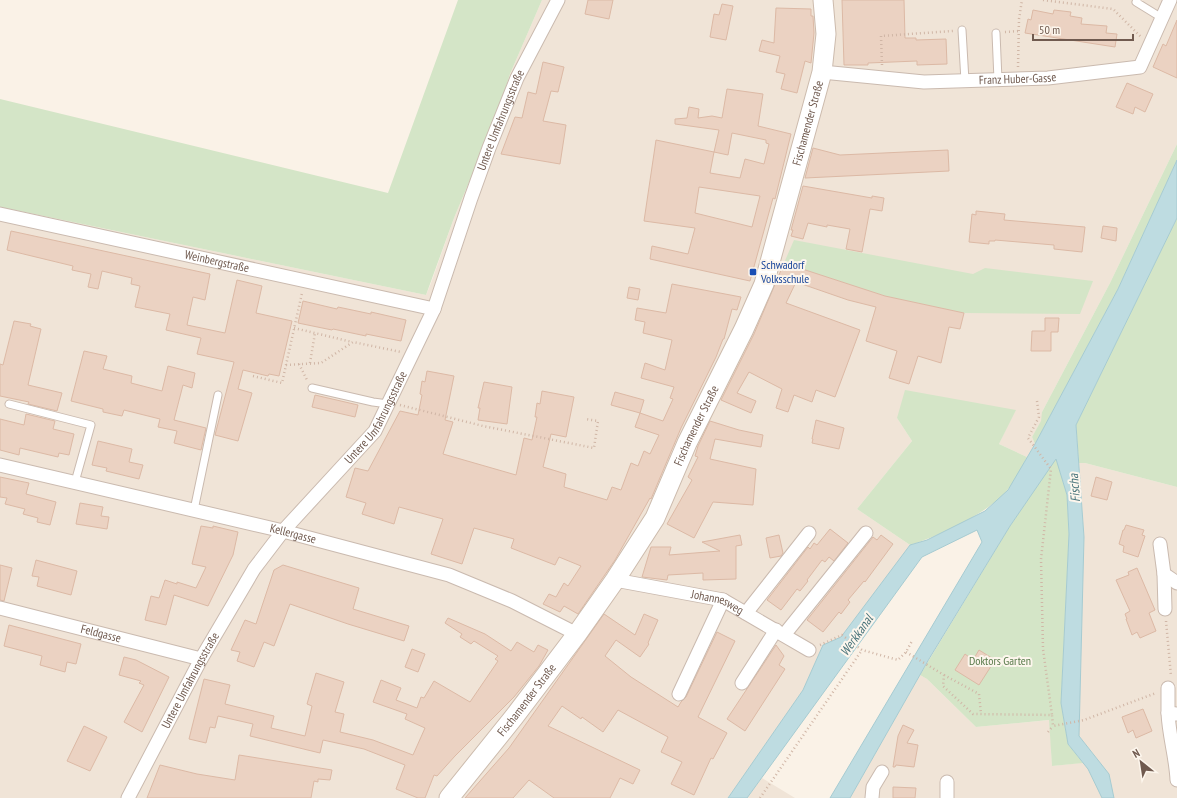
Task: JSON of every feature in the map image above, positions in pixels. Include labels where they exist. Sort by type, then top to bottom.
[{"type":"main road","name":"Fischamender Straße","points":[[449,798],[514,718],[577,634],[615,580],[655,518],[687,443],[764,284],[822,72],[826,34],[823,0]]},
{"type":"street","name":"Untere Umfahrungsstraße","points":[[128,798],[201,659],[254,569],[283,531],[375,431],[434,309],[471,198],[517,78],[558,0]]},
{"type":"street","name":"Franz Huber-Gasse","points":[[822,72],[924,82],[1048,78],[1140,67],[1170,0]]},
{"type":"street","name":"Weinbergstraße","points":[[0,214],[434,309]]},
{"type":"street","name":"Kellergasse","points":[[0,465],[283,531],[448,575],[512,601],[577,634]]},
{"type":"street","points":[[746,613],[809,533]]},
{"type":"street","points":[[742,683],[780,633],[866,533]]},
{"type":"street","points":[[1160,544],[1164,574],[1165,609]]},
{"type":"street","points":[[1164,574],[1177,583]]},
{"type":"street","name":"Johannesweg","points":[[615,580],[724,600],[809,650]]},
{"type":"street","points":[[679,694],[724,600]]},
{"type":"street","name":"Feldgasse","points":[[0,608],[201,659]]},
{"type":"street","points":[[1168,688],[1173,714],[1169,730],[1177,780]]},
{"type":"street","points":[[872,798],[873,787],[882,772]]},
{"type":"street","points":[[946,798],[947,782]]},
{"type":"lane","points":[[1137,0],[1136,2],[1162,18]]},
{"type":"lane","points":[[962,30],[965,81]]},
{"type":"lane","points":[[996,33],[998,80]]},
{"type":"lane","points":[[312,388],[388,404]]},
{"type":"lane","points":[[194,510],[218,395]]},
{"type":"lane","points":[[9,404],[91,425],[75,482]]},
{"type":"path","points":[[1018,79],[1019,31],[1022,0]]},
{"type":"path","points":[[1043,0],[1113,9],[1150,45]]},
{"type":"path","points":[[882,78],[881,36],[962,30]]},
{"type":"path","points":[[996,33],[1019,31]]},
{"type":"path","points":[[253,376],[282,383],[305,281]]},
{"type":"path","points":[[294,328],[412,354]]},
{"type":"path","points":[[310,364],[315,333]]},
{"type":"path","points":[[286,365],[321,362],[353,342]]},
{"type":"path","points":[[299,364],[312,388]]},
{"type":"path","points":[[1037,401],[1039,417],[1028,438],[1051,469],[1042,566],[1043,649],[1053,726]]},
{"type":"path","points":[[388,404],[405,406],[483,426],[594,448],[598,421],[585,419]]},
{"type":"path","points":[[1048,732],[1053,726],[1084,720],[1168,688],[1171,681],[1165,609]]},
{"type":"path","points":[[809,650],[842,635],[862,650],[898,660],[906,652],[912,641]]},
{"type":"path","points":[[760,798],[862,650]]},
{"type":"path","points":[[906,652],[979,694],[981,714]]},
{"type":"path","points":[[944,675],[943,686],[973,714],[1052,715]]},
{"type":"shaded area","points":[[542,0],[1177,0],[1177,144],[1110,283],[1042,412],[1042,421],[1032,437],[1035,444],[1027,457],[999,444],[1015,410],[897,418],[912,441],[857,509],[910,545],[841,637],[823,645],[803,690],[728,798],[0,798],[0,207],[426,295],[454,218],[496,118],[510,74]]},
{"type":"shaded area","points":[[1079,463],[1085,463],[1177,487],[1177,798],[850,798],[920,675],[927,679],[976,727],[1050,720],[1052,766],[1099,761],[1079,736],[1084,537]]},
{"type":"shaded area","points":[[762,778],[795,798],[747,798]]},
{"type":"green space","points":[[458,0],[542,0],[510,74],[496,118],[454,218],[426,295],[0,207],[0,99],[388,193]]},
{"type":"green space","points":[[1177,144],[1177,160],[1118,289],[1035,444],[1032,437],[1041,421],[1042,412],[1110,283]]},
{"type":"green space","points":[[1177,218],[1177,487],[1085,463],[1079,463],[1076,425]]},
{"type":"green space","points":[[794,240],[973,274],[985,268],[1093,281],[1080,314],[964,313],[885,296],[784,263]]},
{"type":"green space","points":[[905,390],[1016,410],[999,444],[1027,457],[1016,478],[1000,498],[977,515],[963,523],[910,545],[857,509],[912,441],[897,418]]},
{"type":"green space","name":"Doktors Garten","points":[[1056,458],[1067,495],[1069,534],[1061,703],[1068,744],[1083,763],[1052,766],[1049,720],[976,727],[927,679],[920,675],[1010,526]]},
{"type":"water","points":[[1177,160],[1177,218],[1076,425],[1084,537],[1079,736],[1109,774],[1114,798],[1102,798],[1088,769],[1068,744],[1061,703],[1069,534],[1067,495],[1056,459],[1010,526],[929,659],[850,798],[830,798],[982,542],[977,530],[922,557],[747,798],[728,798],[803,690],[823,645],[841,637],[910,545],[927,540],[985,511],[1008,490],[1035,444],[1118,289]]},
{"type":"building","points":[[588,0],[613,0],[609,19],[585,14]]},
{"type":"building","points":[[842,0],[904,0],[905,38],[916,38],[916,40],[946,39],[947,64],[917,65],[917,61],[868,63],[868,65],[844,65]]},
{"type":"building","points":[[722,4],[733,6],[726,40],[710,37],[714,14],[719,15]]},
{"type":"building","points":[[776,8],[811,9],[811,16],[813,16],[814,33],[811,63],[805,61],[797,93],[781,89],[785,74],[776,72],[780,56],[759,51],[762,40],[774,43]]},
{"type":"building","points":[[1033,10],[1053,14],[1054,10],[1071,12],[1070,16],[1082,18],[1081,24],[1107,26],[1106,33],[1117,34],[1115,47],[1025,33],[1028,19],[1031,20]]},
{"type":"building","points":[[1177,20],[1177,78],[1153,67],[1163,44],[1166,46]]},
{"type":"building","points":[[543,62],[564,67],[558,92],[551,91],[543,121],[566,125],[560,164],[501,154],[515,117],[522,118],[528,92],[536,94]]},
{"type":"building","points":[[1127,83],[1153,94],[1145,112],[1135,107],[1133,114],[1116,107]]},
{"type":"building","points":[[727,89],[763,94],[758,126],[791,134],[775,199],[773,198],[750,281],[650,259],[652,246],[688,254],[695,228],[644,221],[656,140],[714,152],[719,130],[675,124],[675,119],[687,118],[689,107],[699,109],[698,118],[712,116],[722,118]],"holes":[[[732,133],[766,140],[766,143],[769,144],[764,164],[745,159],[740,178],[710,173],[714,152],[728,155]],[[699,187],[760,196],[752,227],[695,213]]]},
{"type":"building","points":[[813,148],[840,155],[948,150],[949,171],[805,178]]},
{"type":"building","points":[[803,186],[872,198],[872,196],[884,198],[882,211],[870,209],[862,252],[846,249],[850,229],[827,225],[827,227],[808,223],[803,239],[791,236],[793,230],[791,230]]},
{"type":"building","points":[[976,211],[1005,214],[1004,220],[1085,227],[1082,252],[1054,249],[1054,245],[995,240],[989,241],[989,244],[969,242],[972,214],[976,215]]},
{"type":"building","points":[[1103,226],[1117,228],[1116,241],[1101,238]]},
{"type":"building","points":[[11,231],[210,274],[205,300],[193,297],[187,325],[225,333],[237,280],[262,286],[256,313],[292,321],[279,376],[269,374],[268,376],[243,370],[238,389],[252,393],[238,441],[215,435],[234,362],[197,354],[201,338],[166,330],[170,314],[135,307],[140,286],[131,284],[132,278],[102,271],[98,289],[88,287],[91,274],[72,270],[73,266],[7,250]]},
{"type":"building","points":[[784,263],[885,296],[964,313],[960,329],[949,327],[941,363],[918,356],[909,384],[889,378],[897,351],[866,341],[876,307],[848,300],[796,282],[786,303],[860,330],[835,397],[816,390],[812,402],[794,395],[788,412],[776,408],[782,389],[749,372],[737,393],[756,401],[751,413],[721,400],[754,334]]},
{"type":"building","points":[[672,284],[741,297],[737,310],[732,309],[724,339],[681,428],[651,499],[650,498],[615,560],[578,614],[564,606],[560,612],[543,604],[549,594],[556,597],[564,583],[568,586],[581,566],[559,557],[555,565],[511,548],[514,539],[474,528],[462,564],[431,554],[443,519],[399,507],[394,524],[362,514],[366,503],[346,497],[355,468],[368,471],[400,411],[418,415],[422,395],[420,394],[422,381],[425,382],[427,371],[454,376],[445,420],[453,422],[443,454],[516,475],[524,438],[532,440],[537,417],[535,417],[537,403],[540,404],[542,391],[574,397],[566,437],[551,434],[543,467],[566,474],[564,487],[607,500],[612,487],[621,490],[631,463],[638,466],[644,451],[650,454],[659,435],[635,427],[640,413],[663,421],[673,399],[670,398],[674,387],[641,378],[645,363],[665,370],[672,340],[643,333],[645,322],[635,320],[637,308],[666,313]]},
{"type":"building","points":[[629,287],[640,289],[638,300],[627,298]]},
{"type":"building","points":[[303,301],[337,309],[338,307],[371,314],[371,312],[406,320],[401,341],[298,323]]},
{"type":"building","points":[[1045,318],[1059,318],[1058,332],[1051,332],[1051,351],[1031,351],[1032,331],[1045,331]]},
{"type":"building","points":[[14,321],[31,324],[30,326],[41,329],[28,385],[62,393],[57,411],[28,404],[29,402],[0,396],[0,364],[3,365]]},
{"type":"building","points":[[84,351],[107,356],[103,369],[132,376],[131,383],[162,391],[168,366],[195,373],[192,388],[183,385],[174,420],[206,428],[201,450],[174,443],[177,431],[158,427],[160,419],[124,410],[122,416],[103,412],[103,409],[71,401]]},
{"type":"building","points":[[484,382],[512,387],[507,424],[478,420],[480,408],[478,408]]},
{"type":"building","points":[[615,392],[644,400],[640,413],[611,405]]},
{"type":"building","points":[[315,395],[358,405],[355,417],[312,407]]},
{"type":"building","points":[[26,414],[55,421],[53,429],[74,434],[69,455],[59,453],[58,457],[20,448],[19,455],[0,450],[0,419],[24,425]]},
{"type":"building","points":[[816,420],[844,428],[839,449],[812,443]]},
{"type":"building","points":[[710,421],[739,430],[763,435],[761,447],[715,439],[710,459],[756,469],[753,505],[713,502],[694,538],[667,524],[692,480],[688,477],[698,457],[695,456],[698,446]]},
{"type":"building","points":[[98,441],[132,449],[129,462],[143,465],[139,479],[106,471],[107,468],[92,465]]},
{"type":"building","points":[[0,477],[29,483],[26,494],[56,502],[50,525],[37,522],[38,518],[23,514],[25,509],[5,504],[7,498],[0,497]]},
{"type":"building","points":[[1096,477],[1112,482],[1107,500],[1091,496]]},
{"type":"building","points":[[80,503],[103,507],[101,516],[109,517],[107,529],[76,524]]},
{"type":"building","points":[[1126,525],[1144,530],[1142,535],[1145,536],[1138,557],[1123,552],[1124,546],[1119,544]]},
{"type":"building","points":[[201,526],[213,528],[213,526],[238,532],[233,555],[208,606],[174,595],[166,625],[145,620],[151,596],[159,598],[165,580],[196,588],[206,567],[192,564]]},
{"type":"building","points":[[830,529],[848,543],[834,561],[829,557],[825,562],[822,560],[800,591],[797,589],[781,610],[767,600],[808,547],[810,549],[814,543],[817,545]]},
{"type":"building","points":[[740,535],[742,545],[736,546],[736,579],[703,580],[703,573],[668,575],[667,580],[642,577],[651,547],[671,547],[669,555],[720,551],[702,542]]},
{"type":"building","points":[[779,535],[783,553],[781,556],[770,558],[766,538]]},
{"type":"building","points":[[881,535],[893,544],[865,582],[864,581],[848,600],[850,602],[841,614],[839,612],[823,632],[807,620],[873,537],[877,540]]},
{"type":"building","points":[[36,560],[77,571],[71,595],[37,586],[39,577],[32,576]]},
{"type":"building","points":[[0,565],[12,568],[4,601],[0,600]]},
{"type":"building","points":[[283,565],[359,588],[353,609],[409,626],[404,641],[290,604],[274,646],[264,642],[254,667],[237,661],[240,652],[231,650],[245,620],[256,624],[274,570]]},
{"type":"building","points":[[1137,568],[1155,610],[1149,613],[1156,631],[1140,638],[1137,632],[1132,635],[1125,614],[1130,611],[1116,580],[1129,575],[1128,572]]},
{"type":"building","points":[[604,614],[635,635],[644,614],[658,620],[648,643],[649,644],[640,657],[616,640],[605,656],[631,677],[678,707],[686,697],[717,632],[735,641],[698,717],[727,733],[713,759],[711,758],[694,795],[671,784],[682,762],[661,752],[668,737],[618,710],[603,732],[582,717],[581,719],[562,706],[548,726],[640,770],[633,784],[620,778],[610,798],[554,798],[529,780],[513,798],[465,798],[509,748]]},
{"type":"building","points":[[448,618],[485,634],[511,651],[517,642],[534,652],[538,645],[548,650],[539,666],[514,697],[437,776],[434,775],[425,798],[418,798],[396,789],[405,765],[364,749],[323,740],[320,753],[250,736],[253,724],[218,716],[215,728],[210,727],[206,743],[189,739],[204,679],[230,685],[225,704],[274,716],[271,728],[305,736],[312,706],[307,704],[316,673],[344,682],[335,712],[344,714],[340,732],[373,740],[413,755],[425,728],[405,719],[407,714],[373,702],[381,680],[401,688],[396,700],[417,708],[421,697],[424,698],[434,681],[470,702],[498,661],[495,659],[498,656],[474,641],[471,644],[460,637],[462,634],[445,623]]},
{"type":"building","points":[[9,625],[81,644],[76,664],[67,662],[65,672],[40,665],[42,656],[4,646]]},
{"type":"building","points":[[776,645],[784,656],[779,665],[785,669],[745,731],[727,719]]},
{"type":"building","points":[[412,649],[425,654],[418,672],[405,667]]},
{"type":"building","points":[[979,650],[995,660],[979,685],[955,670],[965,654],[973,660]]},
{"type":"building","points":[[124,657],[136,660],[169,677],[142,732],[124,722],[144,685],[139,683],[141,681],[119,675]]},
{"type":"building","points":[[1143,709],[1152,731],[1136,738],[1133,730],[1128,733],[1122,717]]},
{"type":"building","points":[[903,725],[914,730],[907,743],[918,745],[914,767],[896,765],[893,767],[898,736]]},
{"type":"building","points":[[84,726],[107,737],[90,771],[67,761]]},
{"type":"building","points":[[239,755],[332,770],[330,780],[318,779],[318,782],[314,781],[311,798],[147,798],[160,765],[197,774],[235,780]]},
{"type":"building","points":[[893,787],[916,788],[915,798],[893,798]]},
{"type":"place","name":"Schwadorf Volksschule","points":[[753,272]]},
{"type":"water label","name":"Fischa","points":[[1074,488]]},
{"type":"water label","name":"Werkkanal","points":[[856,635]]}]
